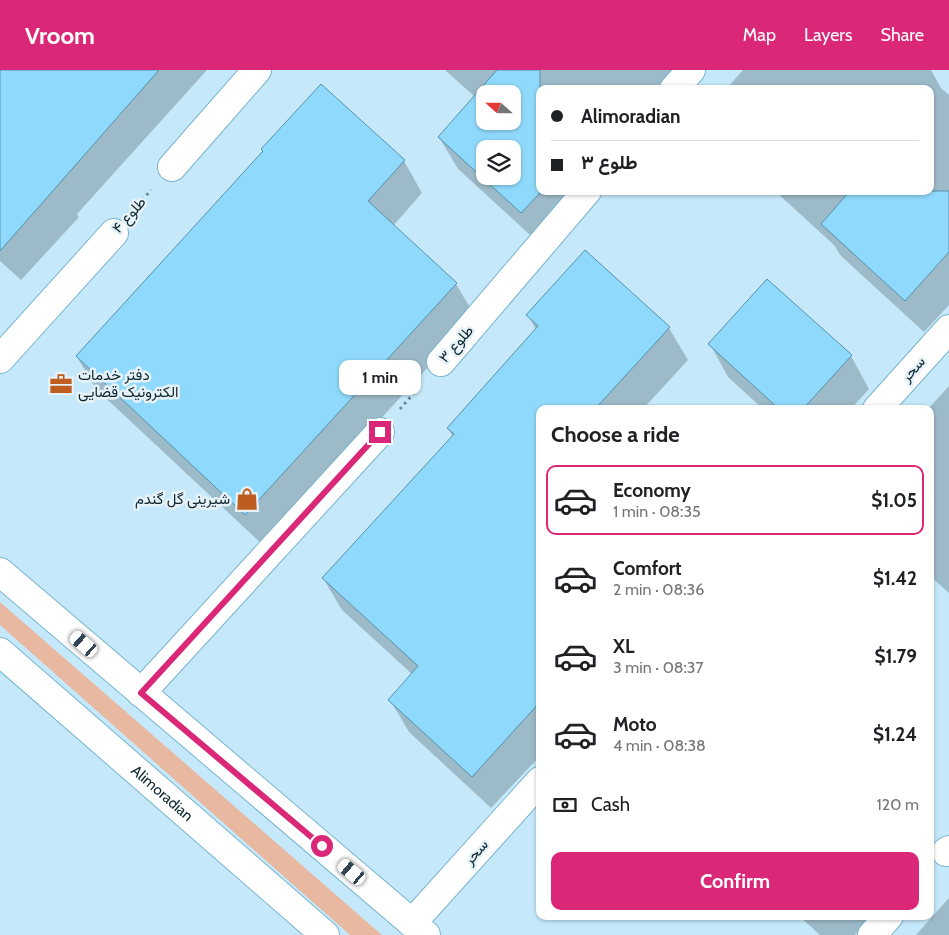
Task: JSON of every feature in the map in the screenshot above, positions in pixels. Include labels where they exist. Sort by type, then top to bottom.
[{"type":"street","points":[[172,167],[257,70]]},
{"type":"street","points":[[677,85],[690,70]]},
{"type":"street","name":"طلوع ۳","points":[[441,362],[584,195]]},
{"type":"street","name":"طلوع ۴","points":[[0,360],[114,233]]},
{"type":"street","name":"سحر","points":[[881,405],[949,329]]},
{"type":"street","points":[[141,693],[380,432]]},
{"type":"street","points":[[0,572],[419,929]]},
{"type":"street","name":"Alimoradian","points":[[0,652],[325,935]]},
{"type":"street","name":"سحر","points":[[419,929],[536,786]]},
{"type":"street","points":[[872,935],[885,920]]},
{"type":"path","name":"طلوع ۴","points":[[114,233],[172,167]]},
{"type":"path","name":"طلوع ۳","points":[[380,432],[441,362]]},
{"type":"shaded area","points":[[0,602],[382,935],[350,935],[0,625]]},
{"type":"building","points":[[0,70],[159,70],[0,251]]},
{"type":"building","points":[[497,70],[540,70],[540,85],[536,85],[536,195],[538,195],[521,213],[490,185],[521,185],[521,140],[476,140],[476,172],[438,137],[476,94],[476,130],[521,130],[521,85],[484,85]]},
{"type":"building","points":[[321,84],[405,160],[368,201],[457,283],[245,515],[76,356],[263,151],[261,149]]},
{"type":"building","points":[[934,191],[949,191],[949,252],[905,301],[821,224],[846,195],[934,195]]},
{"type":"building","points":[[585,250],[670,327],[599,405],[536,405],[536,706],[472,777],[388,700],[418,666],[322,578],[454,434],[447,428],[538,326],[526,315]]},
{"type":"building","points":[[767,279],[852,355],[807,405],[775,405],[708,344]]},
{"type":"place","name":"دفتر خدمات الکترونیک قضایی","points":[[61,384]]},
{"type":"place","name":"شیرینی گل گندم","points":[[247,499]]},
{"type":"route","points":[[322,846],[141,693],[380,432]]}]
